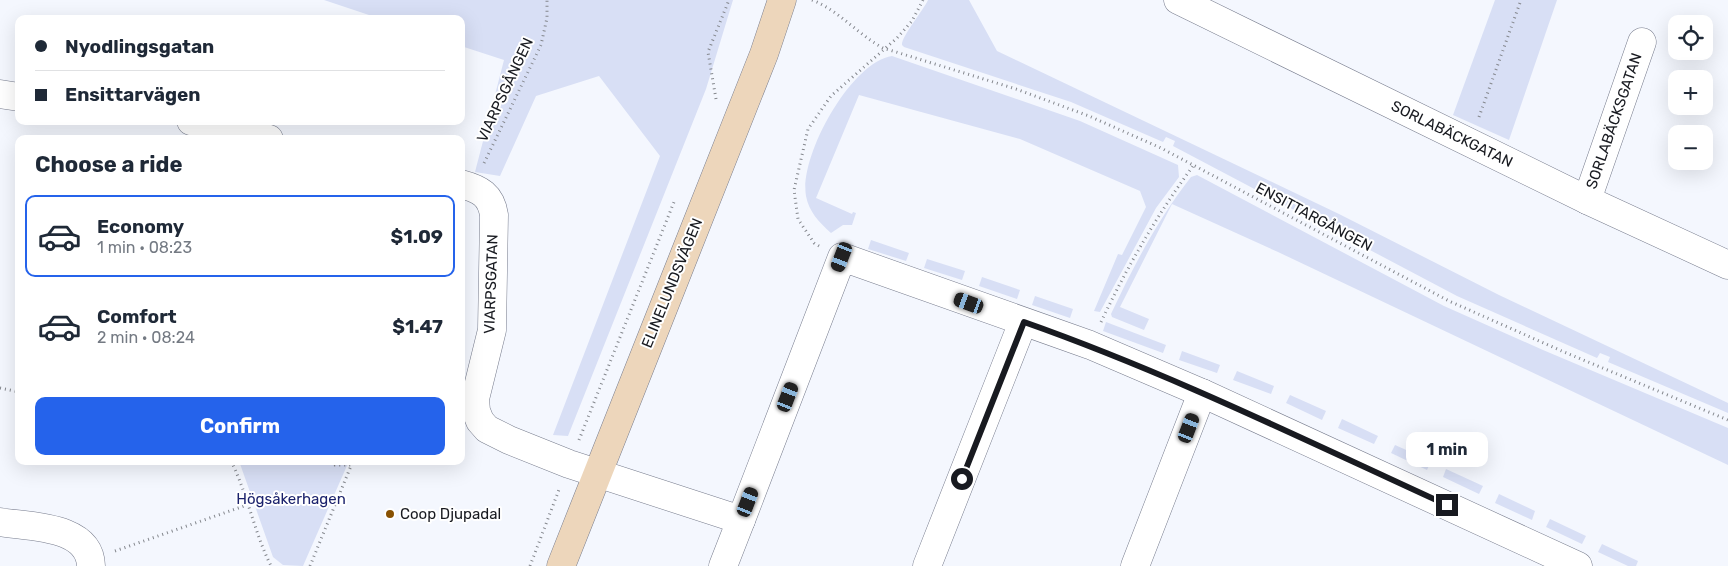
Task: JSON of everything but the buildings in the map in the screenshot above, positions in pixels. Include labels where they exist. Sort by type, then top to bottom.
[{"type":"street","name":"ELINELUNDSVÄGEN","points":[[561,566],[764,54],[782,0]]},
{"type":"street","name":"SORLABÄCKGATAN","points":[[1178,0],[1587,200],[1728,265]]},
{"type":"street","name":"SORLABÄCKSGATAN","points":[[1587,200],[1642,42]]},
{"type":"street","points":[[0,94],[15,96]]},
{"type":"street","points":[[208,125],[252,135]]},
{"type":"street","name":"VIARPSGATAN","points":[[467,185],[488,196],[494,215],[492,330],[475,399],[476,411],[487,429],[569,464],[741,520]]},
{"type":"street","points":[[723,566],[842,257],[1090,345],[1202,393],[1548,560],[1578,566]]},
{"type":"street","points":[[927,566],[1024,322]]},
{"type":"street","points":[[1135,566],[1202,393]]},
{"type":"street","points":[[0,522],[62,532],[77,540],[88,549],[91,563]]},
{"type":"path","name":"VIARPSGÅNGEN","points":[[467,185],[541,44],[547,18],[547,0]]},
{"type":"path","points":[[712,108],[716,99],[708,52],[729,0]]},
{"type":"path","name":"ENSITTARGÅNGEN","points":[[812,0],[843,17],[866,39],[883,48],[1016,89],[1088,116],[1161,148],[1449,300],[1564,352],[1728,420]]},
{"type":"path","points":[[842,257],[814,244],[798,219],[794,190],[808,129],[831,96],[883,48],[897,38],[912,21],[923,0]]},
{"type":"path","points":[[1469,142],[1521,0]]},
{"type":"path","points":[[1090,345],[1139,247],[1162,209],[1193,166]]},
{"type":"path","points":[[530,566],[675,199]]},
{"type":"path","points":[[0,388],[15,391]]},
{"type":"path","points":[[233,465],[241,482],[247,505],[271,566]]},
{"type":"path","points":[[310,566],[351,465]]},
{"type":"path","points":[[91,563],[247,505]]},
{"type":"green space","points":[[324,0],[733,0],[706,89],[568,436],[553,435],[660,156],[599,76],[536,96],[500,176],[475,172],[504,60],[465,47],[465,15],[369,15]]},
{"type":"green space","points":[[928,0],[969,0],[997,51],[1339,214],[1499,295],[1728,403],[1728,413],[1608,362],[1610,357],[1600,353],[1597,358],[1457,296],[1173,146],[1175,141],[1166,137],[1163,142],[1071,102],[904,47],[902,45],[905,36]]},
{"type":"green space","points":[[1495,0],[1557,0],[1509,140],[1453,115]]},
{"type":"green space","points":[[892,56],[1080,121],[1178,165],[1179,177],[1156,208],[1100,312],[1094,311],[1118,254],[1122,255],[1146,207],[1140,191],[1020,139],[859,95],[816,198],[852,214],[853,212],[856,213],[852,225],[843,225],[831,233],[819,221],[807,202],[806,179],[819,136],[845,92],[860,75],[876,62]]},
{"type":"green space","points":[[1197,175],[1444,306],[1728,428],[1728,465],[1278,252],[1172,204],[1120,307],[1149,319],[1144,330],[1112,317],[1111,314],[1157,226],[1179,193],[1191,177]]},
{"type":"green space","points":[[871,240],[909,253],[906,261],[868,249]]},
{"type":"green space","points":[[927,259],[965,271],[962,280],[924,268]]},
{"type":"green space","points":[[982,277],[1020,290],[1017,299],[979,286]]},
{"type":"green space","points":[[1035,296],[1073,309],[1070,318],[1032,305]]},
{"type":"green space","points":[[1106,322],[1166,345],[1163,353],[1103,331]]},
{"type":"green space","points":[[1182,351],[1220,365],[1217,373],[1179,360]]},
{"type":"green space","points":[[1237,371],[1274,386],[1271,394],[1233,380]]},
{"type":"green space","points":[[1290,395],[1326,411],[1322,420],[1286,403]]},
{"type":"green space","points":[[1342,419],[1378,436],[1374,444],[1338,428]]},
{"type":"green space","points":[[1395,445],[1431,461],[1427,470],[1391,453]]},
{"type":"green space","name":"Högsåkerhagen","points":[[240,465],[347,465],[303,566],[283,565],[273,557]]},
{"type":"green space","points":[[1446,469],[1483,486],[1479,494],[1443,477]]},
{"type":"green space","points":[[1499,494],[1535,511],[1532,520],[1495,503]]},
{"type":"green space","points":[[1550,519],[1586,536],[1582,544],[1546,527]]},
{"type":"green space","points":[[1602,544],[1638,561],[1636,566],[1628,566],[1598,552]]},
{"type":"place","name":"Coop Djupadal","points":[[390,514]]},
{"type":"route","points":[[962,479],[1024,322],[1090,345],[1202,393],[1447,505]]}]
